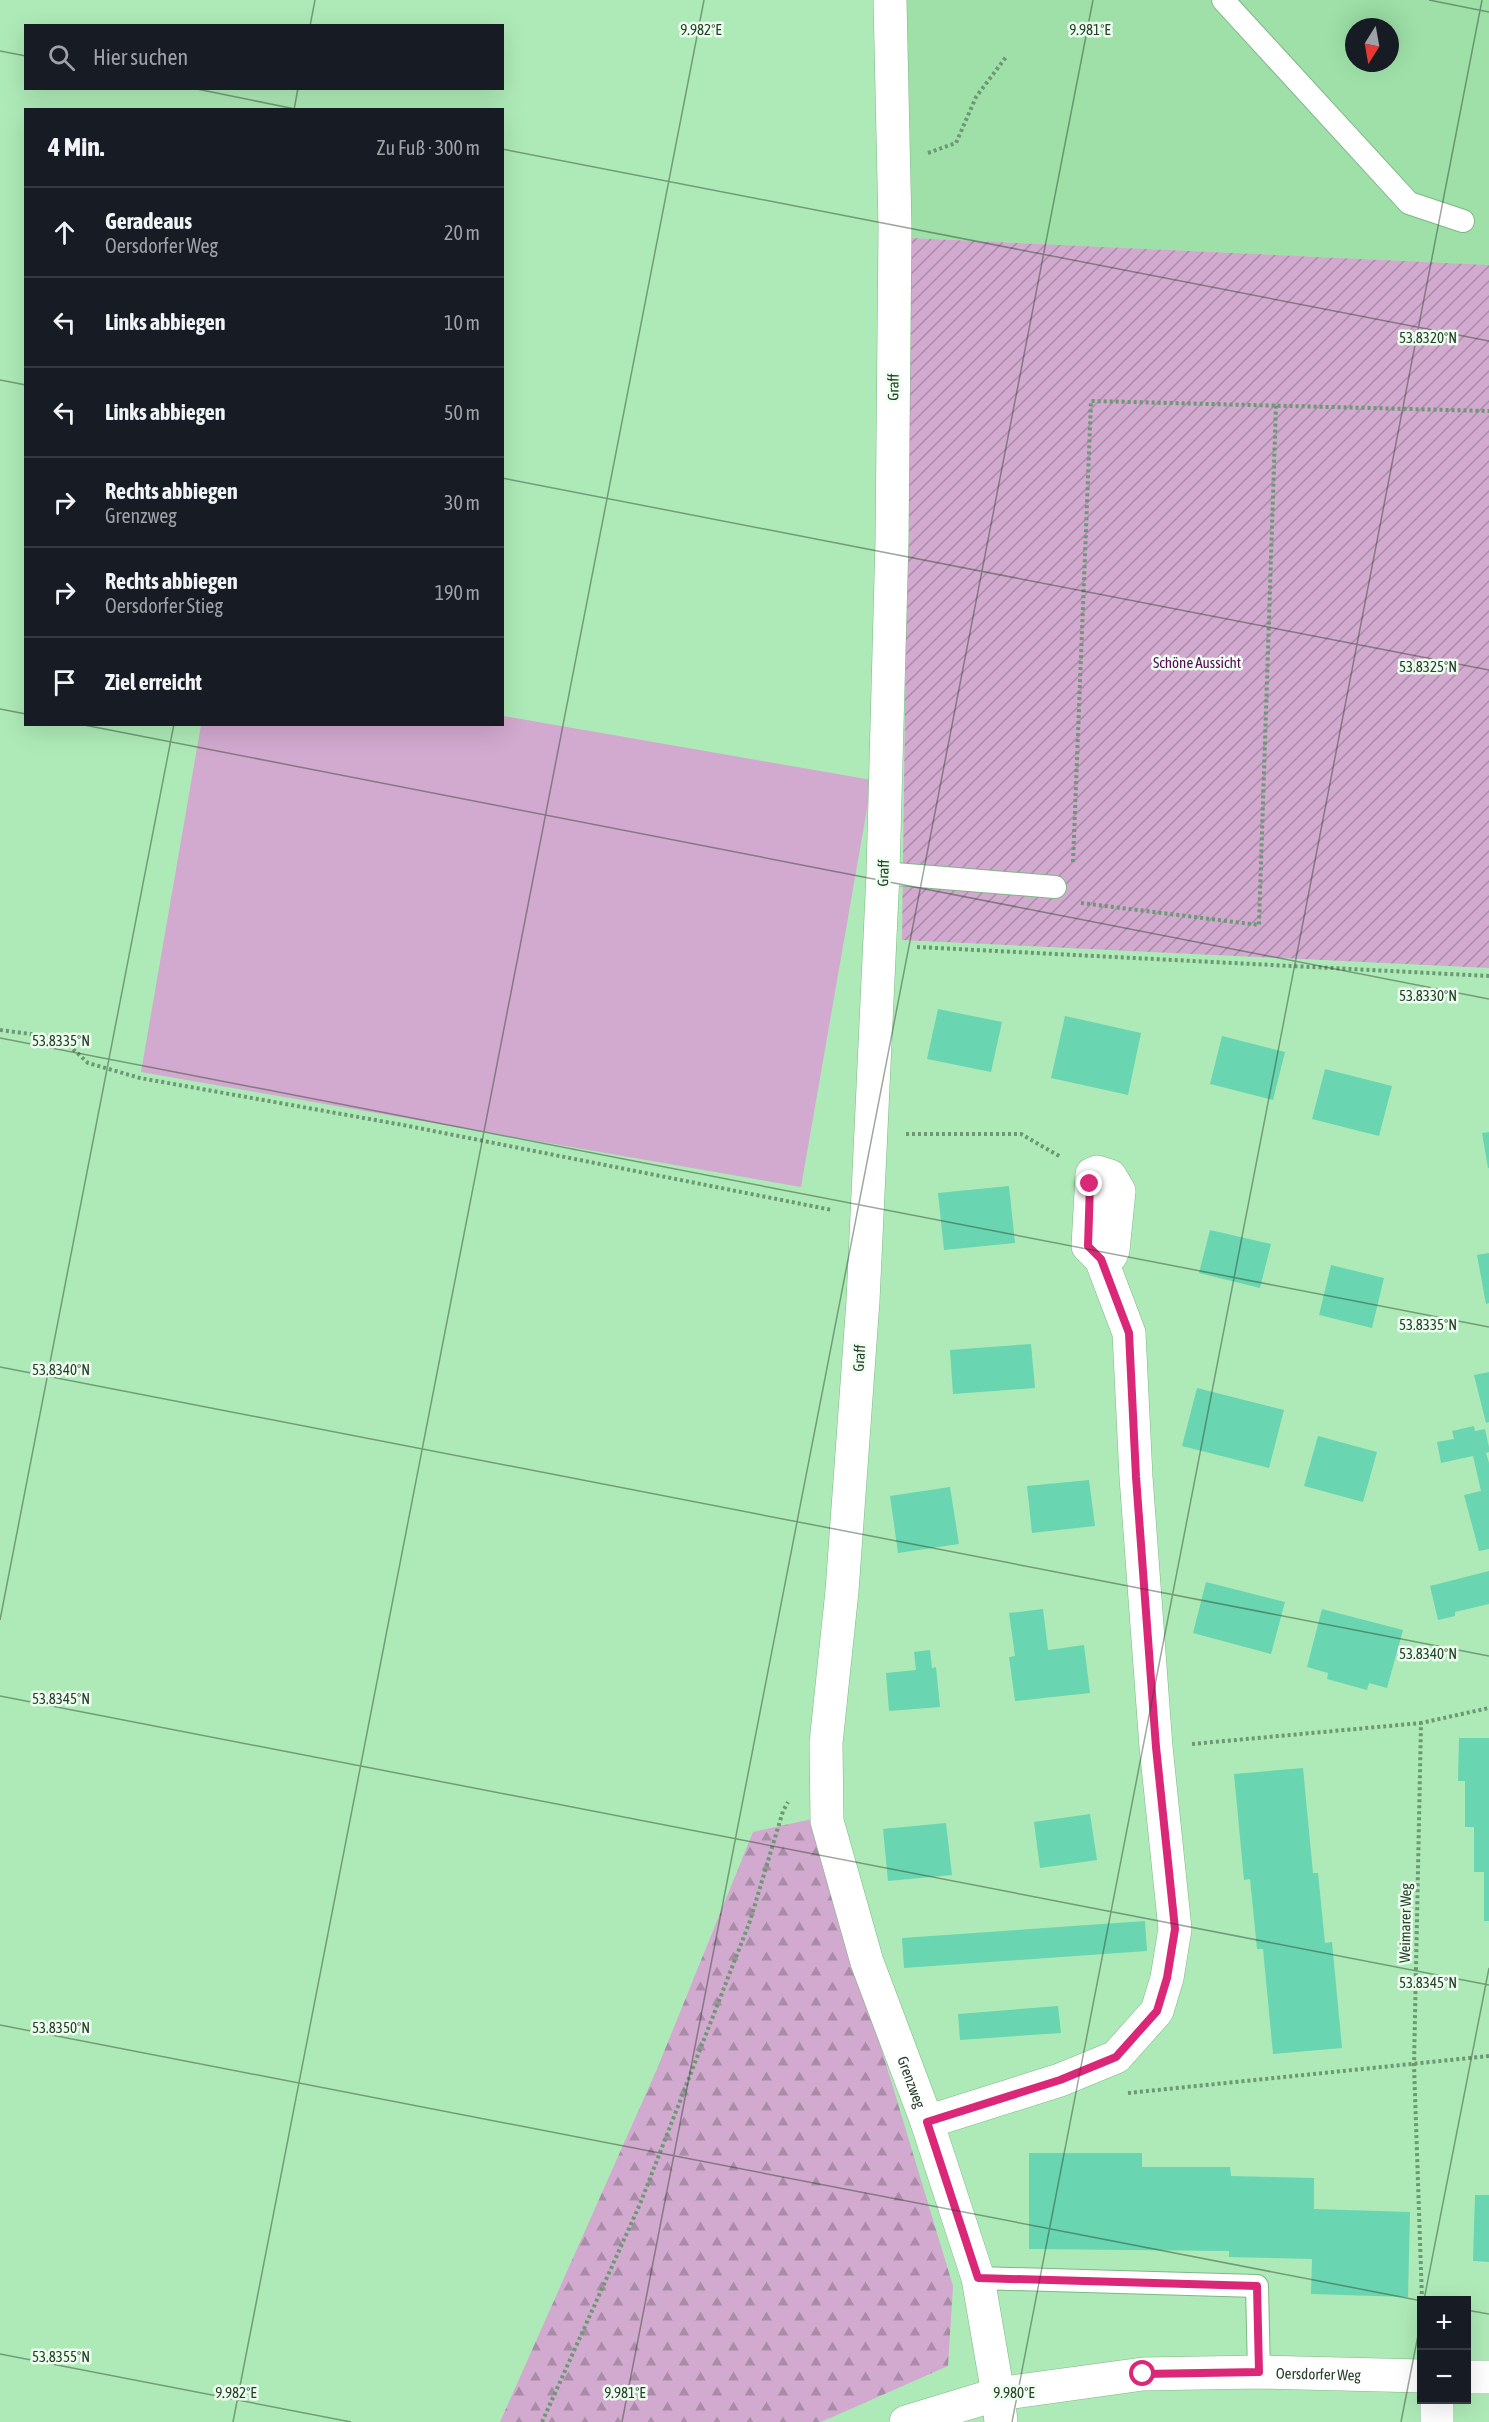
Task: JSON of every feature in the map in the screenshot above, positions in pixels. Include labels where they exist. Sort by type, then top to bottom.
[{"type":"street","name":"Graff","points":[[826,1743],[842,1591],[868,1217],[883,873],[892,540],[894,166],[890,0]]},
{"type":"street","points":[[927,2122],[1060,2080],[1116,2057],[1157,2011],[1167,1978],[1175,1929],[1156,1747],[1136,1477],[1129,1333],[1101,1259],[1091,1251],[1087,1239],[1092,1174]]},
{"type":"street","name":"Grenzweg","points":[[826,1743],[828,1821],[867,1962],[927,2122],[978,2278],[1000,2408]]},
{"type":"street","name":"Oersdorfer Weg","points":[[906,2422],[1000,2408],[1143,2374],[1259,2372],[1417,2376]]},
{"type":"street","points":[[1471,2377],[1489,2377]]},
{"type":"street","points":[[1437,2404],[1437,2422]]},
{"type":"lane","points":[[1222,0],[1409,203],[1463,221]]},
{"type":"lane","points":[[883,873],[1055,887]]},
{"type":"lane","points":[[978,2278],[1257,2286],[1259,2372]]},
{"type":"path","points":[[894,166],[956,143],[976,98],[1005,57]]},
{"type":"path","points":[[1073,867],[1091,401],[1489,411]]},
{"type":"path","points":[[1072,902],[1259,925],[1276,405]]},
{"type":"path","points":[[880,945],[1489,976]]},
{"type":"path","points":[[0,1030],[61,1038],[88,1063],[140,1078],[403,1125],[868,1217]]},
{"type":"path","points":[[872,1134],[1021,1134],[1092,1174]]},
{"type":"path","points":[[1156,1747],[1421,1724],[1489,1708]]},
{"type":"path","name":"Weimarer Weg","points":[[1421,1724],[1414,2065],[1422,2296]]},
{"type":"path","points":[[542,2422],[640,2204],[750,1921],[783,1811],[789,1801]]},
{"type":"path","points":[[1121,2094],[1489,2056]]},
{"type":"shaded area","points":[[906,0],[1489,0],[1489,265],[911,238]]},
{"type":"green space","name":"Schöne Aussicht","points":[[911,238],[1489,265],[1489,968],[902,940]]},
{"type":"green space","points":[[504,716],[872,780],[801,1187],[141,1072],[201,726],[504,726]]},
{"type":"green space","points":[[812,1819],[953,2286],[948,2366],[821,2422],[500,2422],[657,2069],[753,1832]]},
{"type":"building","points":[[938,1009],[1002,1022],[991,1072],[927,1059]]},
{"type":"building","points":[[1065,1016],[1141,1033],[1128,1095],[1051,1078]]},
{"type":"building","points":[[1222,1036],[1285,1052],[1273,1100],[1210,1084]]},
{"type":"building","points":[[1325,1069],[1392,1086],[1379,1136],[1312,1119]]},
{"type":"building","points":[[1489,1132],[1489,1168],[1488,1168],[1482,1133]]},
{"type":"building","points":[[1009,1186],[1015,1243],[944,1250],[938,1193]]},
{"type":"building","points":[[1210,1230],[1271,1244],[1260,1288],[1199,1273]]},
{"type":"building","points":[[1489,1253],[1489,1303],[1486,1304],[1477,1255]]},
{"type":"building","points":[[1331,1265],[1384,1278],[1372,1328],[1319,1315]]},
{"type":"building","points":[[1031,1344],[1035,1388],[953,1394],[950,1350]]},
{"type":"building","points":[[1489,1372],[1489,1422],[1486,1423],[1474,1375]]},
{"type":"building","points":[[1197,1388],[1284,1410],[1269,1468],[1182,1446]]},
{"type":"building","points":[[1474,1426],[1475,1431],[1485,1429],[1489,1447],[1489,1452],[1486,1453],[1489,1463],[1489,1549],[1479,1551],[1464,1495],[1481,1491],[1473,1456],[1441,1463],[1437,1442],[1454,1439],[1452,1431]]},
{"type":"building","points":[[1318,1436],[1377,1452],[1363,1502],[1304,1486]]},
{"type":"building","points":[[1089,1480],[1095,1526],[1032,1533],[1027,1486]]},
{"type":"building","points":[[950,1487],[959,1544],[898,1553],[890,1496]]},
{"type":"building","points":[[1489,1571],[1489,1604],[1455,1612],[1455,1616],[1438,1620],[1430,1586]]},
{"type":"building","points":[[1206,1582],[1285,1602],[1271,1654],[1193,1633]]},
{"type":"building","points":[[1043,1609],[1048,1650],[1084,1645],[1090,1693],[1015,1701],[1009,1657],[1015,1656],[1009,1613]]},
{"type":"building","points":[[1322,1609],[1403,1630],[1387,1688],[1369,1683],[1367,1690],[1327,1679],[1328,1673],[1307,1667]]},
{"type":"building","points":[[930,1650],[932,1668],[936,1667],[940,1707],[889,1711],[886,1673],[916,1670],[914,1652]]},
{"type":"building","points":[[1459,1738],[1489,1738],[1489,1921],[1484,1921],[1484,1872],[1474,1872],[1474,1827],[1465,1827],[1465,1781],[1458,1781]]},
{"type":"building","points":[[1303,1768],[1313,1873],[1318,1873],[1325,1943],[1332,1942],[1342,2048],[1273,2054],[1263,1949],[1257,1949],[1250,1879],[1244,1880],[1234,1774]]},
{"type":"building","points":[[1090,1814],[1097,1860],[1040,1868],[1034,1822]]},
{"type":"building","points":[[946,1823],[952,1875],[888,1881],[883,1829]]},
{"type":"building","points":[[1145,1921],[1147,1951],[904,1968],[902,1938]]},
{"type":"building","points":[[1058,2006],[1061,2033],[960,2040],[958,2014]]},
{"type":"building","points":[[1029,2153],[1142,2153],[1142,2167],[1230,2167],[1231,2176],[1314,2178],[1314,2209],[1410,2212],[1408,2297],[1311,2294],[1312,2259],[1229,2257],[1229,2251],[1029,2249]]},
{"type":"building","points":[[1475,2195],[1489,2195],[1489,2262],[1473,2261]]},
{"type":"route","points":[[1090,1184],[1088,1246],[1101,1259],[1129,1333],[1136,1477],[1156,1747],[1175,1929],[1167,1978],[1157,2011],[1116,2057],[1060,2080],[927,2122],[978,2278],[1257,2286],[1259,2372],[1143,2374]]}]
